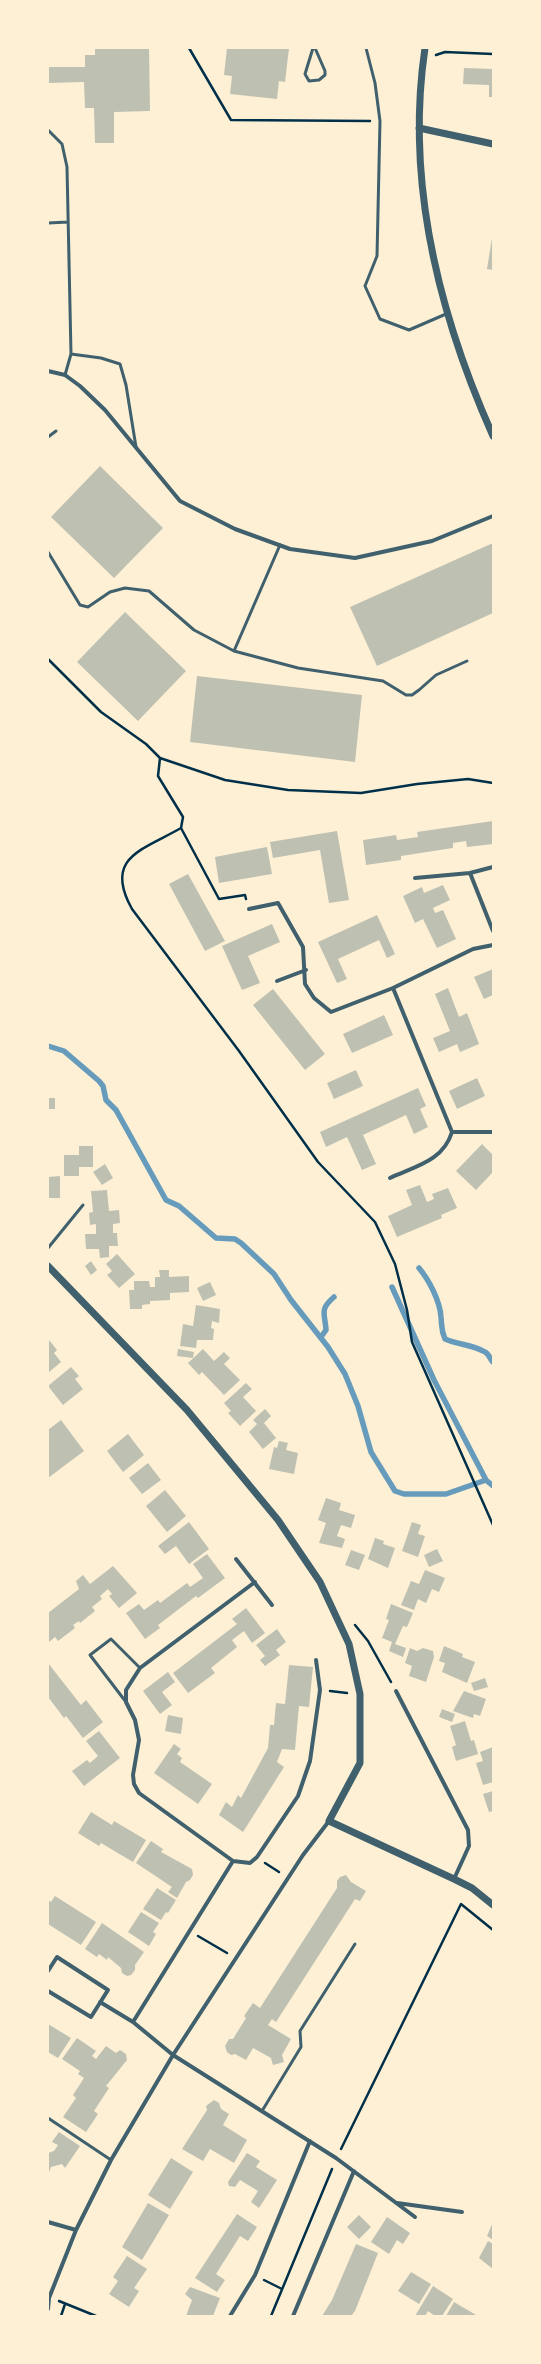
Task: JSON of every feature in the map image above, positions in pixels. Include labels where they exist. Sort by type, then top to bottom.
[{"type":"street","points":[[424,48],[419,128],[421,179],[427,231],[446,314],[474,395],[493,436]]},
{"type":"street","points":[[419,128],[493,144]]},
{"type":"street","points":[[48,371],[65,375],[80,386],[105,410],[180,501],[235,529],[290,549],[355,558],[432,541],[493,516]]},
{"type":"street","points":[[414,878],[470,873],[493,867]]},
{"type":"street","points":[[470,873],[493,931]]},
{"type":"street","points":[[249,909],[278,903],[303,947],[306,970],[305,984],[314,998],[331,1012],[393,988],[472,949],[493,946]]},
{"type":"street","points":[[277,981],[306,970]]},
{"type":"street","points":[[390,1178],[435,1158],[448,1145],[452,1132],[393,988]]},
{"type":"street","points":[[452,1132],[493,1132]]},
{"type":"street","points":[[48,1266],[187,1410],[278,1520],[320,1582],[350,1644],[360,1694],[360,1763],[329,1821],[288,1878],[236,1958],[174,2055],[111,2160],[76,2230],[49,2298],[48,2309]]},
{"type":"street","points":[[236,1559],[272,1605]]},
{"type":"street","points":[[255,1582],[140,1668],[126,1690],[126,1702],[135,1720],[139,1740],[133,1775],[134,1784],[139,1793],[233,1861],[250,1863],[257,1857],[298,1796],[310,1761],[320,1690],[316,1660]]},
{"type":"street","points":[[396,1691],[468,1830],[469,1846],[454,1878]]},
{"type":"street","points":[[329,1821],[454,1878],[472,1888],[493,1905]]},
{"type":"street","points":[[133,2022],[233,1861]]},
{"type":"street","points":[[48,1971],[56,1957],[108,1990],[91,2017],[48,1991]]},
{"type":"street","points":[[100,2002],[133,2022],[174,2055],[336,2158],[415,2217]]},
{"type":"street","points":[[230,2316],[255,2275],[310,2141]]},
{"type":"street","points":[[293,2316],[354,2171]]},
{"type":"street","points":[[396,2203],[462,2212]]},
{"type":"street","points":[[48,2222],[76,2230]]},
{"type":"lane","points":[[314,48],[325,71],[325,75],[319,80],[309,81],[305,74],[314,48]]},
{"type":"lane","points":[[366,48],[375,83],[380,121],[377,256],[365,286],[380,319],[409,330],[446,314]]},
{"type":"lane","points":[[48,130],[62,144],[67,167],[71,354],[65,375]]},
{"type":"lane","points":[[48,223],[68,222]]},
{"type":"lane","points":[[71,354],[101,358],[120,364],[126,386],[137,450]]},
{"type":"lane","points":[[48,437],[56,431]]},
{"type":"lane","points":[[234,651],[280,545]]},
{"type":"lane","points":[[48,552],[80,605],[88,607],[110,592],[125,588],[149,591],[194,630],[234,651],[298,668],[383,681],[406,695],[412,695],[436,675],[467,661]]},
{"type":"lane","points":[[48,1248],[83,1205]]},
{"type":"lane","points":[[126,1702],[90,1656],[111,1639],[140,1668]]},
{"type":"lane","points":[[262,2111],[301,2047],[300,2031],[355,1944]]},
{"type":"lane","points":[[48,2118],[111,2160]]},
{"type":"path","points":[[189,48],[231,120],[380,121]]},
{"type":"path","points":[[423,60],[445,52],[493,54]]},
{"type":"path","points":[[48,659],[101,712],[146,744],[160,758],[225,780],[288,790],[361,793],[417,784],[468,779],[493,783]]},
{"type":"path","points":[[160,758],[158,776],[183,817],[181,828],[219,899],[245,895],[249,909]]},
{"type":"path","points":[[181,828],[129,858],[121,873],[124,895],[132,909],[239,1051],[318,1162],[375,1222],[395,1264],[407,1310],[412,1342],[493,1525]]},
{"type":"path","points":[[320,1690],[360,1694]]},
{"type":"path","points":[[257,1857],[288,1878]]},
{"type":"path","points":[[271,2316],[336,2158],[461,1904],[493,1930]]},
{"type":"path","points":[[189,1930],[236,1958]]},
{"type":"path","points":[[255,2275],[282,2289]]},
{"type":"path","points":[[49,2298],[96,2316]]},
{"type":"path","points":[[61,2316],[65,2304]]},
{"type":"building","points":[[95,48],[149,48],[150,111],[114,112],[114,143],[95,143],[94,108],[85,108],[84,82],[48,83],[48,67],[85,67],[85,55],[95,55]]},
{"type":"building","points":[[227,48],[289,48],[285,82],[279,81],[277,99],[230,94],[232,76],[224,75]]},
{"type":"building","points":[[464,68],[493,69],[493,97],[489,97],[489,85],[463,84]]},
{"type":"building","points":[[493,238],[493,270],[487,269]]},
{"type":"building","points":[[100,466],[163,528],[114,578],[51,517]]},
{"type":"building","points":[[493,543],[493,613],[377,666],[350,607]]},
{"type":"building","points":[[125,612],[186,671],[138,721],[77,662]]},
{"type":"building","points":[[197,676],[362,695],[355,762],[190,742]]},
{"type":"building","points":[[493,821],[493,844],[467,847],[466,841],[453,843],[453,848],[401,856],[401,860],[366,865],[363,840],[396,835],[397,840],[418,837],[417,832]]},
{"type":"building","points":[[337,831],[349,900],[329,903],[320,850],[273,858],[270,842]]},
{"type":"building","points":[[267,847],[272,874],[219,883],[215,857]]},
{"type":"building","points":[[188,874],[225,941],[205,951],[169,884]]},
{"type":"building","points":[[443,885],[450,900],[433,908],[435,913],[443,910],[456,939],[437,948],[423,919],[415,923],[403,896],[422,887],[424,893]]},
{"type":"building","points":[[377,915],[395,954],[387,958],[379,940],[338,959],[347,979],[337,983],[318,942]]},
{"type":"building","points":[[272,924],[280,942],[248,956],[260,983],[242,990],[222,946]]},
{"type":"building","points":[[493,969],[493,995],[484,999],[474,977]]},
{"type":"building","points":[[448,988],[459,1017],[467,1013],[479,1044],[460,1052],[457,1044],[439,1052],[433,1038],[450,1031],[435,994]]},
{"type":"building","points":[[273,989],[325,1054],[305,1070],[253,1005]]},
{"type":"building","points":[[384,1015],[393,1035],[352,1053],[343,1034]]},
{"type":"building","points":[[356,1070],[363,1086],[334,1099],[327,1083]]},
{"type":"building","points":[[477,1078],[485,1096],[457,1109],[449,1091]]},
{"type":"building","points":[[418,1088],[426,1106],[420,1109],[428,1127],[414,1134],[406,1115],[363,1135],[376,1164],[362,1170],[347,1137],[326,1147],[320,1132]]},
{"type":"building","points":[[48,1098],[55,1098],[55,1109],[48,1109]]},
{"type":"building","points":[[482,1144],[493,1155],[493,1172],[476,1190],[456,1171]]},
{"type":"building","points":[[79,1146],[93,1146],[93,1167],[79,1167],[79,1176],[64,1176],[64,1155],[79,1155]]},
{"type":"building","points":[[105,1164],[113,1178],[102,1185],[93,1172]]},
{"type":"building","points":[[60,1176],[60,1198],[48,1198],[48,1177]]},
{"type":"building","points":[[420,1185],[427,1202],[434,1199],[432,1194],[448,1188],[457,1208],[441,1215],[442,1218],[397,1237],[388,1216],[412,1205],[406,1190]]},
{"type":"building","points":[[107,1190],[109,1211],[119,1210],[120,1223],[113,1224],[113,1233],[117,1233],[118,1246],[109,1246],[109,1257],[100,1258],[99,1249],[86,1249],[85,1234],[96,1234],[96,1224],[90,1225],[89,1213],[93,1212],[91,1191]]},
{"type":"building","points":[[117,1254],[135,1274],[119,1288],[107,1275],[112,1271],[106,1264]]},
{"type":"building","points":[[91,1261],[97,1270],[91,1275],[85,1266]]},
{"type":"building","points":[[159,1270],[169,1270],[169,1277],[189,1276],[189,1292],[170,1293],[170,1300],[150,1301],[150,1304],[142,1305],[142,1309],[130,1309],[129,1290],[134,1290],[134,1281],[149,1281],[150,1287],[155,1287],[155,1277],[160,1277]]},
{"type":"building","points":[[210,1282],[216,1295],[203,1301],[197,1288]]},
{"type":"building","points":[[196,1305],[220,1309],[219,1323],[212,1321],[211,1328],[214,1329],[213,1340],[197,1340],[196,1348],[180,1346],[183,1324],[193,1326]]},
{"type":"building","points":[[49,1340],[57,1350],[54,1353],[61,1362],[48,1373]]},
{"type":"building","points":[[178,1349],[194,1352],[193,1358],[177,1356]]},
{"type":"building","points":[[203,1349],[214,1361],[224,1352],[230,1358],[224,1364],[240,1380],[224,1395],[202,1372],[199,1375],[188,1363]]},
{"type":"building","points":[[71,1367],[79,1376],[75,1379],[83,1389],[63,1405],[48,1386]]},
{"type":"building","points":[[246,1383],[252,1389],[243,1397],[256,1411],[240,1426],[228,1413],[231,1411],[224,1403]]},
{"type":"building","points":[[265,1409],[271,1416],[264,1423],[276,1438],[263,1449],[249,1432],[257,1424],[253,1420]]},
{"type":"building","points":[[61,1420],[84,1451],[48,1478],[48,1430]]},
{"type":"building","points":[[128,1434],[144,1455],[123,1472],[107,1451]]},
{"type":"building","points":[[279,1441],[288,1443],[286,1450],[298,1453],[294,1474],[269,1469],[274,1447],[277,1448]]},
{"type":"building","points":[[148,1463],[161,1480],[142,1494],[129,1478]]},
{"type":"building","points":[[165,1490],[186,1516],[167,1532],[146,1506]]},
{"type":"building","points":[[326,1498],[341,1503],[339,1510],[355,1515],[351,1528],[341,1525],[337,1536],[345,1539],[342,1548],[319,1543],[326,1523],[318,1520]]},
{"type":"building","points":[[189,1522],[209,1549],[189,1564],[176,1546],[165,1554],[158,1546]]},
{"type":"building","points":[[412,1522],[421,1525],[418,1534],[425,1536],[418,1557],[402,1551]]},
{"type":"building","points":[[375,1538],[384,1541],[383,1544],[395,1548],[388,1568],[368,1559]]},
{"type":"building","points":[[437,1549],[443,1561],[429,1567],[424,1555]]},
{"type":"building","points":[[351,1550],[365,1555],[359,1570],[345,1565]]},
{"type":"building","points":[[207,1554],[225,1578],[198,1598],[196,1596],[158,1625],[160,1628],[145,1639],[126,1613],[139,1604],[144,1610],[158,1600],[160,1603],[187,1583],[190,1587],[203,1578],[193,1564]]},
{"type":"building","points":[[113,1566],[137,1593],[119,1608],[109,1596],[112,1594],[108,1589],[100,1596],[102,1599],[92,1607],[95,1611],[80,1623],[79,1621],[73,1625],[75,1628],[58,1641],[55,1637],[48,1643],[48,1613],[79,1589],[76,1581],[83,1575],[90,1584]]},
{"type":"building","points":[[425,1570],[445,1578],[439,1592],[432,1589],[426,1603],[418,1599],[414,1610],[401,1605],[411,1581],[419,1584]]},
{"type":"building","points":[[391,1604],[413,1613],[407,1627],[403,1626],[395,1644],[406,1648],[403,1657],[389,1651],[392,1642],[382,1638],[389,1620],[386,1619]]},
{"type":"building","points":[[246,1608],[265,1633],[252,1643],[244,1631],[232,1640],[237,1647],[211,1668],[215,1673],[188,1693],[173,1673],[237,1624],[232,1619]]},
{"type":"building","points":[[277,1629],[286,1642],[276,1650],[280,1655],[265,1666],[260,1660],[265,1656],[256,1645]]},
{"type":"building","points":[[444,1646],[463,1654],[462,1657],[475,1662],[467,1683],[442,1672],[445,1663],[439,1661]]},
{"type":"building","points":[[410,1648],[417,1651],[423,1648],[433,1651],[434,1657],[426,1682],[409,1676],[412,1666],[405,1663]]},
{"type":"building","points":[[48,1663],[81,1705],[86,1700],[103,1722],[83,1738],[66,1716],[64,1718],[48,1697]]},
{"type":"building","points":[[289,1665],[313,1667],[309,1707],[299,1706],[295,1750],[282,1749],[277,1762],[284,1767],[243,1832],[219,1815],[226,1802],[232,1807],[238,1795],[241,1798],[268,1748],[270,1725],[274,1725],[276,1703],[285,1704]]},
{"type":"building","points":[[168,1672],[175,1682],[162,1692],[172,1705],[160,1714],[143,1691]]},
{"type":"building","points":[[485,1678],[488,1687],[474,1691],[471,1683]]},
{"type":"building","points":[[464,1691],[486,1699],[480,1716],[474,1714],[473,1718],[453,1711]]},
{"type":"building","points":[[442,1709],[455,1714],[452,1722],[439,1717]]},
{"type":"building","points":[[168,1715],[183,1718],[181,1734],[165,1731]]},
{"type":"building","points":[[465,1721],[471,1741],[474,1740],[478,1754],[456,1761],[452,1747],[456,1745],[450,1726]]},
{"type":"building","points":[[99,1731],[120,1758],[84,1786],[72,1771],[87,1760],[90,1763],[98,1756],[86,1741]]},
{"type":"building","points":[[174,1744],[181,1749],[177,1754],[182,1758],[180,1762],[212,1784],[198,1804],[154,1773]]},
{"type":"building","points":[[493,1747],[493,1782],[483,1785],[476,1763],[483,1761],[480,1752]]},
{"type":"building","points":[[493,1791],[493,1811],[489,1812],[483,1794]]},
{"type":"building","points":[[91,1812],[112,1825],[114,1821],[146,1840],[133,1862],[101,1843],[99,1846],[78,1833]]},
{"type":"building","points":[[151,1841],[163,1849],[161,1852],[192,1869],[193,1875],[190,1880],[186,1882],[177,1898],[168,1892],[172,1887],[136,1863]]},
{"type":"building","points":[[346,1875],[351,1882],[366,1891],[360,1901],[355,1899],[276,2022],[272,2019],[268,2025],[291,2039],[282,2055],[284,2062],[273,2065],[271,2058],[253,2048],[246,2060],[235,2054],[231,2055],[227,2052],[225,2046],[229,2039],[233,2039],[246,2018],[244,2016],[253,2003],[260,2008],[337,1888],[337,1881],[340,1877]]},
{"type":"building","points":[[157,1888],[176,1900],[168,1913],[166,1912],[161,1920],[143,1909]]},
{"type":"building","points":[[55,1896],[96,1922],[81,1945],[48,1924],[48,1900],[51,1902]]},
{"type":"building","points":[[141,1912],[159,1923],[153,1932],[156,1934],[149,1946],[128,1932]]},
{"type":"building","points":[[102,1923],[144,1952],[135,1965],[135,1970],[131,1975],[127,1976],[122,1973],[121,1968],[108,1957],[107,1960],[99,1954],[97,1957],[85,1949]]},
{"type":"building","points":[[48,2024],[71,2038],[58,2058],[48,2052]]},
{"type":"building","points":[[77,2038],[96,2051],[92,2056],[96,2059],[106,2046],[116,2053],[120,2050],[126,2054],[127,2060],[106,2086],[109,2088],[94,2111],[98,2114],[86,2132],[63,2117],[76,2098],[73,2095],[84,2078],[78,2074],[80,2071],[62,2059]]},
{"type":"building","points":[[214,2100],[219,2103],[221,2109],[229,2114],[223,2125],[247,2140],[234,2163],[210,2149],[203,2161],[182,2149],[207,2110],[206,2106]]},
{"type":"building","points":[[59,2132],[80,2146],[65,2168],[62,2164],[51,2167],[48,2175],[48,2153],[54,2151],[58,2145],[52,2142]]},
{"type":"building","points":[[247,2153],[260,2161],[256,2167],[277,2180],[259,2208],[251,2202],[258,2191],[240,2180],[235,2187],[229,2186],[228,2182]]},
{"type":"building","points":[[171,2158],[193,2172],[170,2209],[148,2195]]},
{"type":"building","points":[[148,2203],[169,2215],[142,2260],[122,2247]]},
{"type":"building","points":[[237,2214],[257,2227],[248,2241],[240,2236],[216,2274],[225,2280],[217,2292],[195,2278]]},
{"type":"building","points":[[359,2215],[371,2227],[359,2239],[347,2227]]},
{"type":"building","points":[[387,2217],[410,2233],[403,2244],[397,2240],[389,2254],[371,2242]]},
{"type":"building","points":[[493,2222],[493,2240],[487,2236]]},
{"type":"building","points":[[488,2241],[493,2244],[493,2269],[479,2258]]},
{"type":"building","points":[[356,2244],[378,2253],[355,2311],[351,2316],[322,2316],[332,2300]]},
{"type":"building","points":[[127,2256],[147,2269],[134,2288],[139,2291],[129,2307],[109,2294],[118,2281],[113,2277]]},
{"type":"building","points":[[411,2272],[431,2284],[419,2304],[398,2291]]},
{"type":"building","points":[[433,2286],[453,2299],[442,2316],[435,2316],[428,2311],[425,2316],[415,2316]]},
{"type":"building","points":[[190,2287],[220,2298],[213,2316],[186,2316],[192,2300],[185,2294]]},
{"type":"building","points":[[454,2302],[476,2315],[446,2316]]},
{"type":"waterway","points":[[48,1046],[64,1051],[103,1086],[106,1100],[116,1110],[166,1200],[179,1206],[216,1238],[235,1239],[241,1243],[274,1274],[291,1300],[328,1347],[345,1374],[358,1406],[371,1452],[395,1491],[404,1494],[446,1494],[486,1480],[493,1486]]},
{"type":"waterway","points":[[419,1268],[427,1278],[439,1304],[442,1331],[445,1339],[480,1349],[488,1354],[493,1362]]},
{"type":"waterway","points":[[392,1287],[434,1380],[486,1480]]},
{"type":"waterway","points":[[321,1337],[326,1330],[324,1316],[326,1305],[334,1297]]}]
